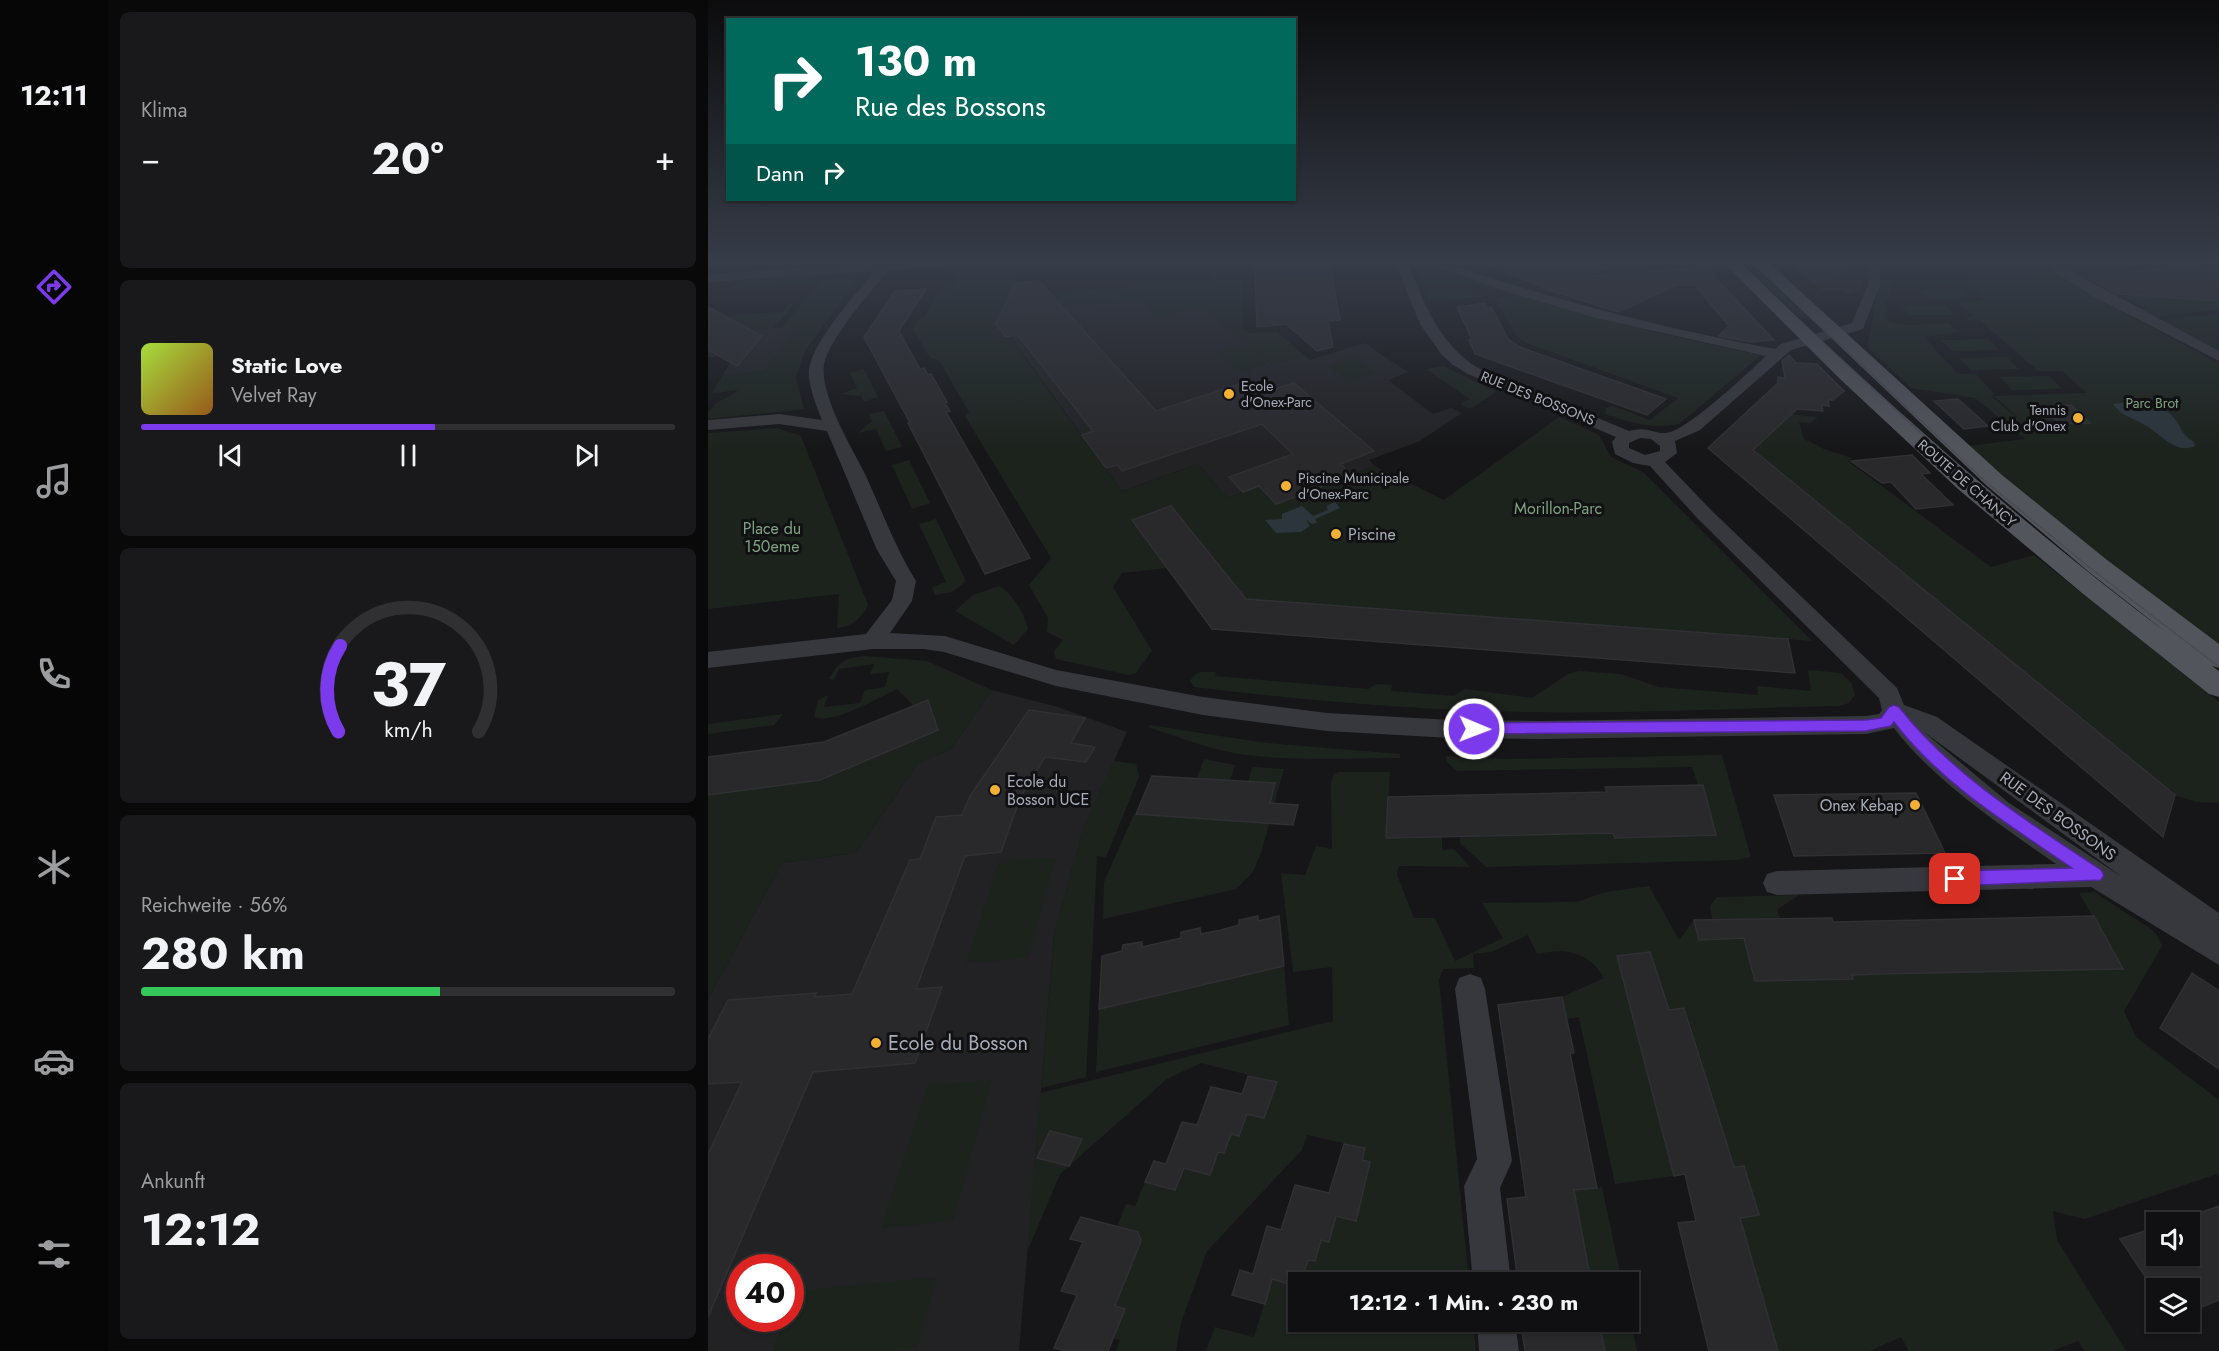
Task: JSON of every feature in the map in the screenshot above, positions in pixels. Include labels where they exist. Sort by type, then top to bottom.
[{"type":"main road","name":"ROUTE DE CHANCY","points":[[1796,325],[1976,492],[2073,573],[2219,686]]},
{"type":"main road","name":"ROUTE DE CHANCY","points":[[1827,325],[1963,454],[2098,566],[2219,658]]},
{"type":"street","points":[[840,325],[818,360],[817,380],[834,427],[887,550],[906,581],[902,601],[873,640]]},
{"type":"street","name":"RUE DES BOSSONS","points":[[1428,325],[1432,335],[1454,360],[1473,371],[1627,436],[1649,434],[1665,440]]},
{"type":"street","points":[[1640,325],[1696,339],[1777,354]]},
{"type":"street","points":[[1627,436],[1620,442],[1621,450],[1636,459],[1654,460],[1669,453],[1665,440],[1694,427],[1777,354],[1796,342],[1836,333],[1858,325]]},
{"type":"street","points":[[2159,325],[2219,357]]},
{"type":"street","points":[[708,425],[779,419],[834,427]]},
{"type":"street","name":"RUE DES BOSSONS","points":[[1654,460],[1713,523],[1883,687],[1889,694],[1894,711],[1915,738],[1939,761],[2001,811],[2095,875],[2219,951]]},
{"type":"street","points":[[708,660],[873,640],[924,641],[1056,678],[1203,706],[1274,717],[1373,725],[1541,730],[1866,726],[1886,722],[1894,711]]},
{"type":"street","name":"RUE DES BOSSONS","points":[[1894,711],[1929,723],[2043,807],[2219,929]]},
{"type":"street","points":[[1777,883],[2095,875]]},
{"type":"street","points":[[1470,989],[1494,1161],[1482,1186],[1491,1272]]},
{"type":"street","points":[[1497,1332],[1499,1351]]},
{"type":"shaded area","name":"Ecole d'Onex-Parc","points":[[991,325],[1225,325],[1272,365],[1304,355],[1310,360],[1364,343],[1408,372],[1388,380],[1433,414],[1451,408],[1462,413],[1420,441],[1369,460],[1375,466],[1276,504],[1259,486],[1227,498],[1198,464],[1122,491],[1010,336],[994,339],[989,331],[994,330]]},
{"type":"shaded area","points":[[798,326],[765,371],[722,376],[735,355],[708,357],[708,333]]},
{"type":"shaded area","points":[[2134,401],[2151,404],[2167,411],[2195,446],[2181,448],[2168,442],[2145,425],[2123,414],[2113,404]]},
{"type":"shaded area","points":[[1335,502],[1340,508],[1315,519],[1317,523],[1312,524],[1306,520],[1310,526],[1301,532],[1276,533],[1265,520],[1282,519],[1282,514],[1302,506],[1313,516],[1328,510],[1326,506]]},
{"type":"shaded area","name":"Ecole du Bosson","points":[[992,690],[1058,707],[1127,732],[1083,830],[1054,934],[1019,1351],[708,1351],[708,999],[782,863],[856,853],[917,764],[951,749]]},
{"type":"green space","points":[[708,325],[776,325],[773,328],[708,333]]},
{"type":"green space","points":[[784,325],[824,325],[805,351],[796,378],[804,409],[708,419],[708,412],[716,403],[737,392],[736,390],[712,394],[722,376],[765,371],[797,327],[782,327]]},
{"type":"green space","name":"Morillon-Parc","points":[[915,325],[991,325],[994,330],[989,332],[994,339],[1009,336],[1122,491],[1198,464],[1227,498],[1259,486],[1276,504],[1375,466],[1444,500],[1559,417],[1599,435],[1611,457],[1643,472],[1812,641],[1246,599],[1170,506],[1132,520],[1167,568],[1122,573],[1113,587],[1152,651],[1136,673],[1129,675],[1056,659],[1054,651],[1063,640],[1047,632],[1048,618],[1029,585],[1051,558],[965,416],[969,412],[941,364],[936,359],[930,358],[913,329]]},
{"type":"green space","points":[[1225,325],[1243,325],[1243,329],[1250,333],[1277,332],[1304,355],[1272,365]]},
{"type":"green space","points":[[1510,325],[1629,325],[1761,355],[1679,424],[1659,426],[1632,422],[1605,414],[1606,408],[1613,406],[1650,420],[1678,398],[1529,344],[1516,336]]},
{"type":"green space","name":"Parc Brot","points":[[1871,325],[1951,325],[1958,332],[1924,337],[1958,374],[1976,374],[1995,395],[1991,396],[2025,424],[1994,396],[2087,393],[2062,371],[2038,371],[1985,325],[2146,325],[2219,363],[2219,649],[2041,512],[1968,446],[2025,439],[1975,398],[1911,388],[1867,347]]},
{"type":"green space","points":[[2166,325],[2219,325],[2219,354]]},
{"type":"green space","points":[[1988,339],[2000,350],[1952,351],[1941,340]]},
{"type":"green space","points":[[1242,343],[1267,364],[1241,372],[1217,351]]},
{"type":"green space","points":[[1355,357],[1376,373],[1349,382],[1329,366]]},
{"type":"green space","points":[[2007,357],[2019,369],[1970,370],[1959,358]]},
{"type":"green space","points":[[1444,366],[1496,392],[1470,409],[1460,404],[1470,399],[1426,369]]},
{"type":"green space","points":[[864,369],[878,397],[864,402],[861,396],[841,394],[857,388],[850,373]]},
{"type":"green space","points":[[2049,376],[2062,389],[2012,390],[2000,377]]},
{"type":"green space","points":[[884,411],[902,447],[886,451],[876,429],[858,433],[872,421],[869,414]]},
{"type":"green space","points":[[1791,414],[1818,417],[1810,423],[1799,422],[1804,439],[1824,449],[1852,458],[1848,461],[1991,567],[2034,555],[2219,702],[2219,803],[2196,802],[2175,795],[1753,450]]},
{"type":"green space","name":"Place du 150eme","points":[[777,428],[801,436],[868,605],[859,618],[847,626],[837,628],[839,594],[708,609],[708,433]]},
{"type":"green space","points":[[909,460],[930,503],[912,509],[892,465]]},
{"type":"green space","points":[[936,519],[966,581],[952,592],[935,595],[932,587],[946,582],[919,524]]},
{"type":"green space","points":[[999,586],[1017,605],[1028,629],[1014,645],[955,611],[973,595]]},
{"type":"green space","points":[[864,656],[927,661],[992,690],[951,749],[917,764],[856,853],[782,863],[708,999],[708,795],[820,780],[938,730],[928,700],[914,706],[897,689],[843,714],[832,717],[814,717],[818,700],[828,695],[824,707],[860,703],[865,690],[885,687],[889,672],[870,674],[874,664],[839,669],[834,680],[829,679],[843,662]]},
{"type":"green space","points":[[1808,670],[1841,673],[1852,684],[1855,695],[1849,703],[1838,706],[1642,712],[1525,712],[1400,707],[1318,700],[1194,687],[1190,681],[1198,673],[1216,672],[1215,676],[1368,689],[1377,684],[1392,685],[1391,691],[1454,696],[1465,689],[1532,698],[1568,674],[1579,671],[1621,674],[1659,687],[1758,695],[1757,686],[1811,691]]},
{"type":"green space","points":[[783,714],[774,725],[708,734],[708,724]]},
{"type":"green space","points":[[1149,725],[1266,743],[1400,754],[1400,758],[1304,759],[1246,755],[1196,743],[1148,727]]},
{"type":"green space","points":[[1722,755],[1751,857],[1737,860],[1486,867],[1460,843],[1460,837],[1613,833],[1615,838],[1716,834],[1703,785],[1698,785],[1692,767],[1457,771],[1447,762],[1446,756],[1505,759]]},
{"type":"green space","points":[[1204,759],[1235,765],[1230,781],[1197,779]]},
{"type":"green space","points":[[1113,761],[1136,764],[1139,777],[1106,857],[1097,856],[1086,1077],[1041,1088],[1054,934],[1083,829]]},
{"type":"green space","points":[[1252,767],[1284,769],[1262,850],[1253,872],[1236,889],[1103,919],[1104,882],[1134,814],[1263,823],[1275,784],[1248,782]]},
{"type":"green space","points":[[1339,772],[1390,772],[1386,838],[1442,837],[1442,850],[1454,849],[1470,867],[1399,866],[1397,875],[1414,918],[1435,918],[1455,961],[1503,938],[1482,903],[1577,902],[1605,892],[1649,886],[1679,940],[1694,920],[1716,939],[1710,906],[1717,897],[1799,895],[1777,910],[1780,919],[1739,920],[1755,981],[1852,979],[1852,975],[1877,974],[2123,969],[2079,893],[2094,892],[2151,929],[2162,946],[2124,1011],[2136,1037],[2219,1100],[2219,1176],[2217,1174],[2085,1219],[2053,1211],[2057,1240],[2126,1351],[2085,1351],[2078,1341],[2052,1351],[1909,1351],[1901,1337],[1870,1351],[1778,1351],[1740,1218],[1759,1215],[1744,1166],[1734,1167],[1685,1008],[1667,1010],[1650,953],[1617,956],[1674,1176],[1615,1184],[1579,1017],[1567,1019],[1562,997],[1604,978],[1592,962],[1576,954],[1557,951],[1537,954],[1528,935],[1491,952],[1473,954],[1474,968],[1443,969],[1439,980],[1468,1272],[1305,1272],[1308,1260],[1315,1261],[1321,1240],[1329,1241],[1336,1216],[1356,1221],[1370,1162],[1362,1160],[1365,1148],[1307,1135],[1302,1150],[1207,1251],[1181,1323],[1176,1351],[1116,1351],[1120,1340],[1113,1338],[1124,1309],[1115,1306],[1125,1284],[1118,1281],[1129,1255],[1135,1257],[1141,1241],[1138,1232],[1117,1227],[1126,1204],[1135,1206],[1145,1182],[1175,1190],[1184,1168],[1210,1175],[1218,1152],[1224,1153],[1231,1134],[1240,1136],[1247,1114],[1264,1118],[1277,1082],[1201,1063],[1167,1079],[1060,1174],[1027,1252],[1040,1093],[1333,1021],[1332,967],[1293,972],[1281,873],[1305,875],[1316,846],[1332,849],[1331,782],[1334,774]]},
{"type":"green space","points":[[1056,857],[1028,958],[966,963],[999,861]]},
{"type":"green space","points":[[1284,966],[1289,1025],[1096,1072],[1099,1009]]},
{"type":"green space","points":[[992,1080],[953,1221],[881,1228],[928,1085]]},
{"type":"green space","points":[[1602,1187],[1620,1272],[1589,1272],[1574,1190]]},
{"type":"green space","points":[[937,1277],[917,1348],[889,1351],[772,1351],[779,1332],[804,1332],[804,1290]]},
{"type":"green space","points":[[1272,1279],[1288,1284],[1288,1332],[1474,1332],[1476,1351],[1206,1351],[1215,1327],[1254,1337]]},
{"type":"green space","points":[[1601,1332],[1633,1332],[1637,1351],[1605,1351]]},
{"type":"building","points":[[708,325],[742,325],[762,336],[737,366],[708,350]]},
{"type":"building","points":[[872,325],[903,325],[899,331],[920,369],[924,368],[928,375],[931,374],[947,402],[945,403],[950,411],[946,412],[1030,558],[985,574],[908,423],[910,423],[864,337]]},
{"type":"building","points":[[997,325],[1079,325],[1156,411],[1249,381],[1262,393],[1294,383],[1374,451],[1340,464],[1352,475],[1276,504],[1259,486],[1243,492],[1229,477],[1293,454],[1262,424],[1122,471],[1117,465],[1106,468],[1082,435],[1093,431],[1017,334],[1006,337]]},
{"type":"building","points":[[1287,325],[1329,325],[1333,347],[1317,351]]},
{"type":"building","points":[[1465,325],[1501,325],[1508,339],[1520,347],[1666,399],[1647,415],[1475,354],[1469,340],[1472,340]]},
{"type":"building","points":[[1760,325],[1774,340],[1750,342],[1719,336],[1729,326]]},
{"type":"building","points":[[1789,355],[1796,363],[1817,364],[1844,391],[1833,400],[1828,400],[1829,406],[1822,405],[1823,411],[1797,409],[1753,450],[2175,795],[2163,837],[1708,448],[1778,383],[1778,377],[1785,378],[1782,361]]},
{"type":"building","points":[[1958,399],[1988,426],[1964,429],[1934,401]]},
{"type":"building","points":[[2071,405],[2090,423],[2060,424],[2042,406]]},
{"type":"building","points":[[1912,455],[1930,473],[1921,474],[1953,505],[1916,509],[1891,482],[1882,483],[1851,461]]},
{"type":"building","points":[[1171,506],[1246,599],[1788,639],[1795,673],[1212,629],[1132,520]]},
{"type":"building","points":[[928,700],[938,730],[820,780],[708,795],[708,757],[824,742]]},
{"type":"building","points":[[1029,710],[1085,718],[1071,743],[1095,747],[1086,762],[1045,757],[1020,798],[1001,852],[965,856],[916,989],[942,987],[915,1063],[813,1072],[735,1254],[726,1254],[726,1275],[708,1317],[708,1154],[742,1082],[708,1084],[708,1039],[728,1000],[816,993],[814,997],[852,994],[910,860],[920,859],[936,817],[962,815],[970,796]]},
{"type":"building","points":[[1152,776],[1275,783],[1270,803],[1298,805],[1293,825],[1136,814]]},
{"type":"building","points":[[1703,785],[1716,835],[1615,838],[1613,833],[1386,838],[1388,797],[1607,792],[1605,787]]},
{"type":"building","points":[[1916,793],[1945,853],[1794,856],[1774,795]]},
{"type":"building","points":[[1258,916],[1258,921],[1279,916],[1284,966],[1099,1009],[1102,956],[1122,951],[1123,945],[1142,942],[1142,947],[1181,938],[1181,932],[1200,928],[1201,934],[1221,930],[1239,925],[1239,920]]},
{"type":"building","points":[[2094,916],[2123,969],[1877,974],[1852,975],[1853,979],[1755,981],[1744,938],[1699,940],[1694,920],[1832,918],[1833,922]]},
{"type":"building","points":[[1650,952],[1669,1010],[1684,1008],[1734,1167],[1744,1166],[1759,1215],[1740,1218],[1778,1351],[1709,1351],[1678,1223],[1696,1221],[1685,1174],[1674,1176],[1617,956]]},
{"type":"building","points":[[2192,973],[2219,991],[2219,1069],[2160,1028]]},
{"type":"building","points":[[1562,997],[1574,1053],[1570,1053],[1597,1188],[1574,1190],[1589,1272],[1517,1272],[1507,1199],[1526,1197],[1498,1005]]},
{"type":"building","points":[[1248,1076],[1277,1082],[1264,1118],[1247,1114],[1239,1136],[1231,1134],[1224,1153],[1218,1152],[1210,1175],[1184,1168],[1175,1190],[1145,1182],[1154,1161],[1166,1164],[1182,1122],[1197,1125],[1211,1087],[1242,1094]]},
{"type":"building","points":[[1050,1131],[1082,1139],[1069,1166],[1037,1158]]},
{"type":"building","points":[[1344,1144],[1365,1148],[1362,1160],[1370,1162],[1356,1221],[1336,1216],[1329,1242],[1321,1240],[1315,1261],[1308,1260],[1304,1272],[1288,1272],[1288,1284],[1272,1279],[1265,1304],[1232,1295],[1240,1270],[1253,1274],[1267,1226],[1281,1230],[1295,1185],[1329,1193]]},
{"type":"building","points":[[2219,1206],[2219,1300],[2200,1308],[2200,1278],[2146,1278],[2120,1239],[2146,1231],[2146,1266],[2200,1266],[2200,1213]]},
{"type":"building","points":[[1081,1217],[1138,1232],[1141,1241],[1115,1306],[1125,1309],[1108,1351],[1066,1351],[1054,1348],[1077,1295],[1061,1291],[1083,1242],[1070,1239]]},
{"type":"building","points":[[1522,1332],[1601,1332],[1605,1351],[1525,1351]]},
{"type":"tram line","points":[[1819,325],[1986,482],[2090,568],[2219,667]]},
{"type":"tram line","points":[[1817,337],[1987,494]]},
{"type":"place","name":"Ecole d'Onex-Parc","points":[[1229,394]]},
{"type":"place","name":"Tennis Club d'Onex","points":[[2078,418]]},
{"type":"place","name":"Piscine Municipale d’Onex-Parc","points":[[1286,486]]},
{"type":"place","name":"Piscine","points":[[1336,534]]},
{"type":"place","name":"Ecole du Bosson UCE","points":[[995,790]]},
{"type":"place","name":"Onex Kebap","points":[[1915,805]]},
{"type":"place","name":"Ecole du Bosson","points":[[876,1043]]},
{"type":"route","points":[[1474,729],[1866,726],[1886,722],[1894,711],[1915,738],[1939,761],[2001,811],[2095,875],[1955,879]]}]
